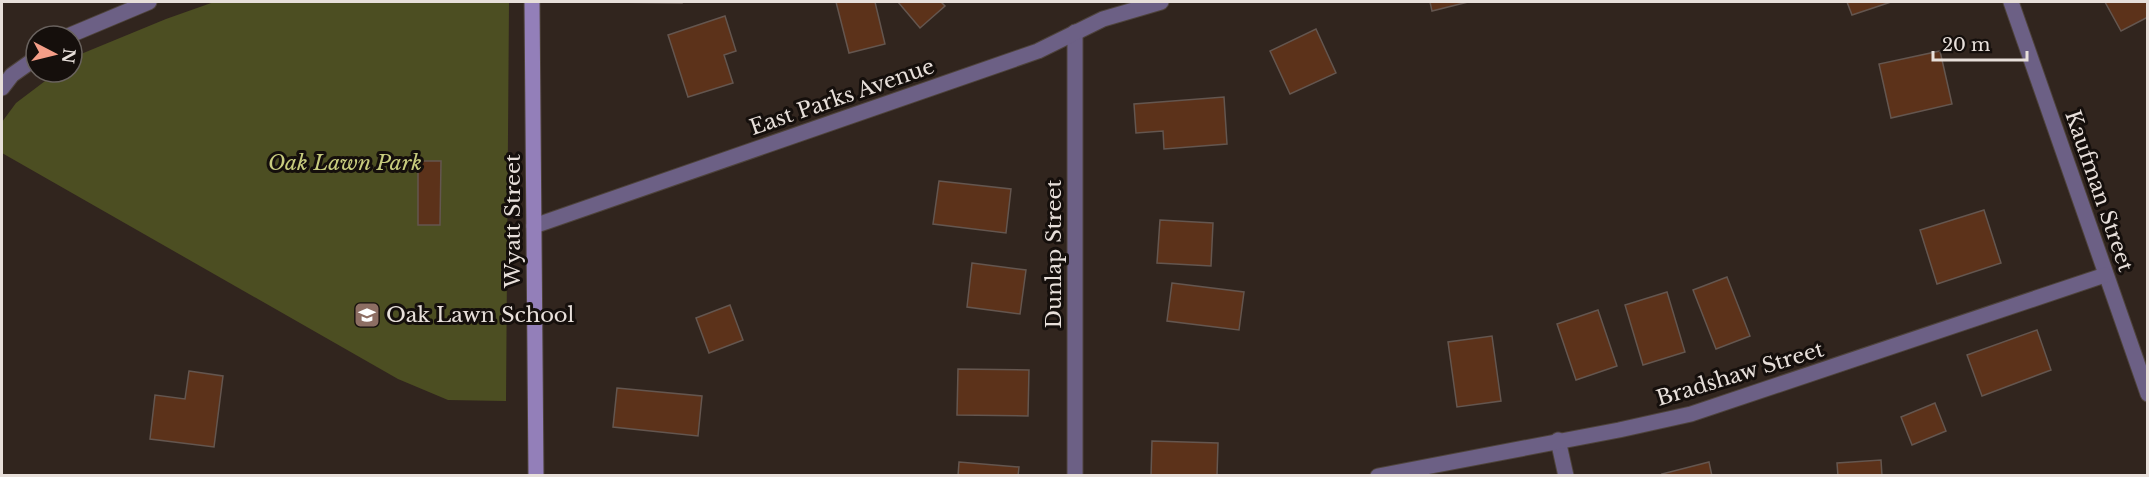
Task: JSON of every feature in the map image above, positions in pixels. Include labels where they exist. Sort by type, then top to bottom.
[{"type":"street","points":[[84,29],[149,2]]},
{"type":"street","name":"Wyatt Street","points":[[532,2],[536,476]]},
{"type":"street","name":"East Parks Avenue","points":[[534,226],[1038,51],[1127,7],[1161,2]]},
{"type":"street","name":"Kaufman Street","points":[[2011,2],[2148,394]]},
{"type":"street","name":"Dunlap Street","points":[[1075,32],[1075,476]]},
{"type":"street","points":[[2,88],[12,75],[24,66]]},
{"type":"street","name":"Bradshaw Street","points":[[1378,476],[1692,414],[2105,275]]},
{"type":"street","points":[[1558,441],[1566,476]]},
{"type":"green space","name":"Oak Lawn Park","points":[[214,2],[509,2],[506,401],[448,400],[398,379],[2,153],[2,122],[16,103],[41,84],[84,84],[84,53]]},
{"type":"building","points":[[609,2],[682,2],[682,3]]},
{"type":"building","points":[[836,2],[875,2],[885,44],[849,53]]},
{"type":"building","points":[[898,2],[941,2],[945,6],[920,28]]},
{"type":"building","points":[[1430,2],[1468,2],[1432,11]]},
{"type":"building","points":[[1847,2],[1891,2],[1852,15]]},
{"type":"building","points":[[2105,2],[2148,2],[2148,17],[2121,31]]},
{"type":"building","points":[[725,16],[736,51],[724,55],[733,83],[688,97],[668,35]]},
{"type":"building","points":[[1316,29],[1336,73],[1290,94],[1270,51]]},
{"type":"building","points":[[1940,51],[1952,104],[1891,118],[1879,64]]},
{"type":"building","points":[[1224,97],[1227,144],[1164,149],[1163,131],[1136,133],[1134,104]]},
{"type":"building","points":[[418,161],[441,161],[440,225],[418,225]]},
{"type":"building","points":[[939,181],[1011,189],[1006,233],[933,224]]},
{"type":"building","points":[[1984,210],[2001,263],[1937,284],[1920,230]]},
{"type":"building","points":[[1160,220],[1213,223],[1211,266],[1157,263]]},
{"type":"building","points":[[972,263],[1026,270],[1020,314],[967,307]]},
{"type":"building","points":[[1727,277],[1750,336],[1716,349],[1693,290]]},
{"type":"building","points":[[1172,283],[1244,292],[1239,330],[1167,321]]},
{"type":"building","points":[[1667,292],[1685,352],[1643,365],[1625,305]]},
{"type":"building","points":[[730,305],[743,340],[709,353],[696,318]]},
{"type":"building","points":[[1598,310],[1617,366],[1576,380],[1557,324]]},
{"type":"building","points":[[2037,330],[2051,370],[1982,396],[1967,355]]},
{"type":"building","points":[[1492,336],[1501,401],[1457,407],[1448,342]]},
{"type":"building","points":[[958,369],[1029,370],[1028,416],[957,415]]},
{"type":"building","points":[[189,371],[223,376],[214,447],[150,439],[155,395],[185,399]]},
{"type":"building","points":[[617,388],[702,396],[698,436],[613,427]]},
{"type":"building","points":[[1935,403],[1946,431],[1912,445],[1901,417]]},
{"type":"building","points":[[1152,441],[1218,443],[1217,476],[1151,476]]},
{"type":"building","points":[[1881,460],[1882,476],[1838,476],[1837,463]]},
{"type":"building","points":[[959,462],[1019,467],[1018,476],[958,476]]},
{"type":"building","points":[[1709,462],[1712,476],[1663,476],[1662,474]]},
{"type":"place","name":"Oak Lawn School","points":[[367,315]]}]
